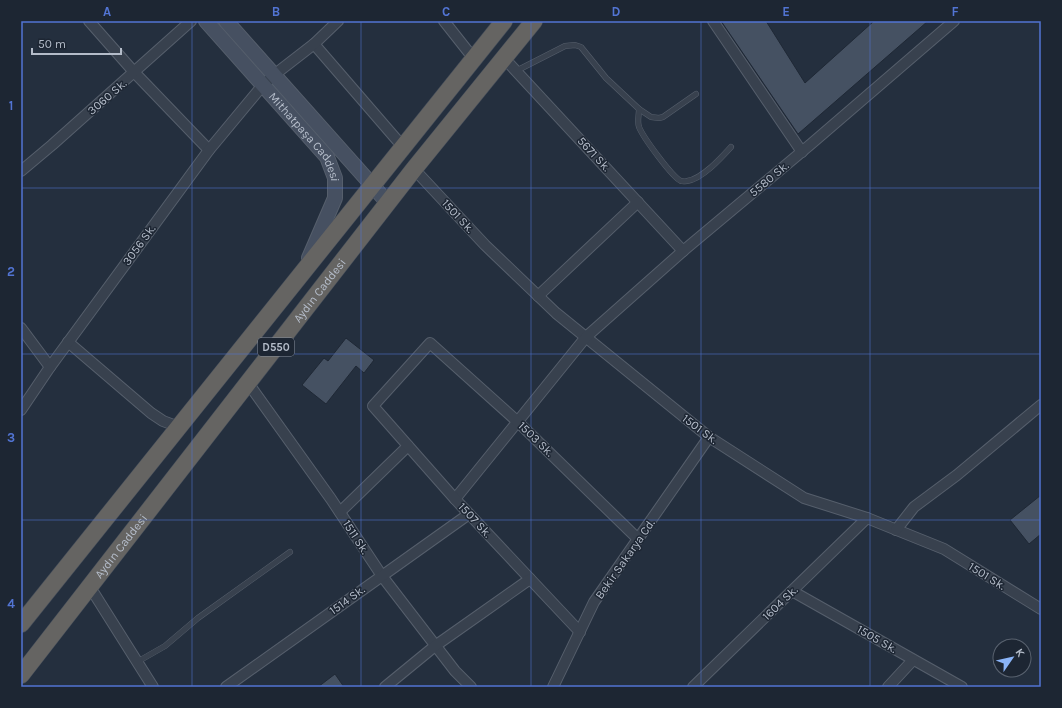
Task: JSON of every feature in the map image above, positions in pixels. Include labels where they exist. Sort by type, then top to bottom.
[{"type":"highway","name":"Aydın Caddesi","points":[[21,624],[303,274],[504,21]]},
{"type":"highway","name":"Aydın Caddesi","points":[[21,675],[414,169],[534,21]]},
{"type":"main road","name":"Mithatpaşa Caddesi","points":[[206,21],[327,157],[335,178],[335,198],[303,274]]},
{"type":"main road","name":"Mithatpaşa Caddesi","points":[[226,21],[388,203]]},
{"type":"street","points":[[90,21],[134,72],[209,150]]},
{"type":"street","name":"3060 Sk.","points":[[21,170],[191,21]]},
{"type":"street","name":"3056 Sk.","points":[[21,410],[68,342],[209,150],[263,85],[314,44],[338,21]]},
{"type":"street","points":[[444,21],[474,59]]},
{"type":"street","points":[[713,21],[802,152]]},
{"type":"street","name":"5580 Sk.","points":[[455,499],[586,337],[683,251],[802,152],[954,21]]},
{"type":"street","points":[[314,44],[403,147]]},
{"type":"street","name":"5671 Sk.","points":[[504,58],[683,251]]},
{"type":"street","name":"1501 Sk.","points":[[414,169],[485,246],[556,313],[709,437],[804,498],[867,518],[944,549],[1041,609]]},
{"type":"street","points":[[538,296],[638,202]]},
{"type":"street","points":[[21,328],[50,367]]},
{"type":"street","points":[[68,342],[150,413],[163,421],[179,427]]},
{"type":"street","name":"1503 Sk.","points":[[372,406],[430,343],[518,422],[638,539]]},
{"type":"street","name":"1511 Sk.","points":[[248,383],[340,512],[382,576],[455,671],[471,687]]},
{"type":"street","points":[[896,530],[914,507],[957,475],[1041,405]]},
{"type":"street","name":"1507 Sk.","points":[[372,406],[455,499],[580,632]]},
{"type":"street","name":"Bekir Sakarya Cd.","points":[[555,686],[594,602],[709,437]]},
{"type":"street","points":[[340,512],[408,446]]},
{"type":"street","name":"1514 Sk.","points":[[226,687],[469,514]]},
{"type":"street","name":"1604 Sk.","points":[[693,687],[867,518]]},
{"type":"street","points":[[384,687],[435,646],[530,579]]},
{"type":"street","points":[[90,588],[153,687]]},
{"type":"street","name":"1505 Sk.","points":[[792,591],[962,687]]},
{"type":"street","points":[[888,687],[913,660]]},
{"type":"lane","points":[[516,71],[565,46],[574,46],[581,47],[606,78],[639,109],[651,117],[663,117],[696,94]]},
{"type":"lane","points":[[639,109],[639,127],[646,140],[673,174],[681,181],[686,182],[700,175],[720,160],[730,148]]},
{"type":"lane","points":[[137,662],[165,646],[198,618],[290,552]]},
{"type":"building","points":[[721,21],[766,21],[805,83],[874,21],[928,21],[798,134]]},
{"type":"building","points":[[346,338],[374,360],[364,373],[356,366],[326,404],[302,385],[324,358],[328,361]]},
{"type":"building","points":[[1041,495],[1041,534],[1029,544],[1010,520]]},
{"type":"building","points":[[335,674],[344,687],[318,687]]}]
